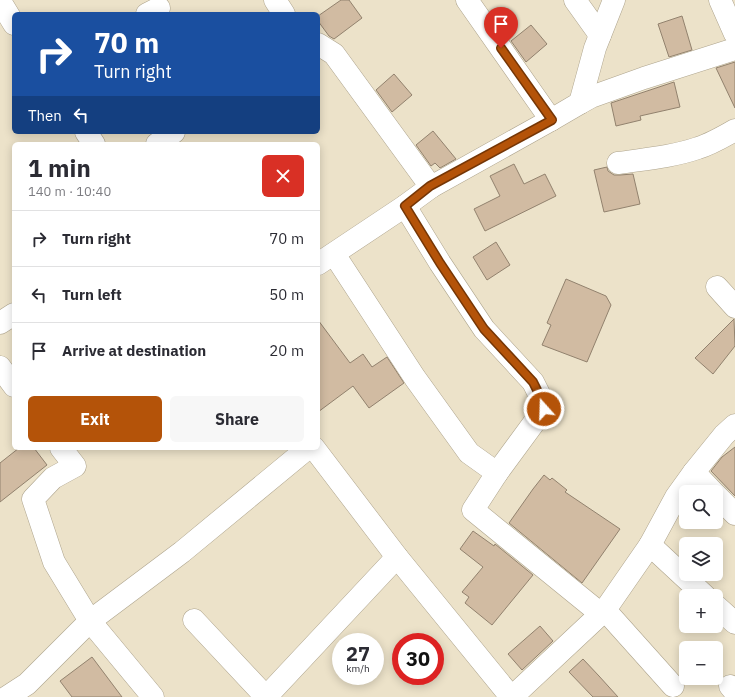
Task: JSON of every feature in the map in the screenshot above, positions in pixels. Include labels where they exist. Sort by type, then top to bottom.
[{"type":"street","points":[[275,0],[283,12]]},
{"type":"street","points":[[467,0],[552,120]]},
{"type":"street","points":[[575,0],[600,35]]},
{"type":"street","points":[[580,103],[595,48],[614,0]]},
{"type":"street","points":[[720,0],[735,34]]},
{"type":"street","points":[[320,45],[334,54],[430,186]]},
{"type":"street","points":[[497,473],[469,452],[326,259],[405,206],[430,186],[552,120],[591,97],[644,78],[735,49]]},
{"type":"street","points":[[618,163],[668,156],[699,148],[735,130]]},
{"type":"street","points":[[160,142],[171,134]]},
{"type":"street","points":[[405,206],[440,263],[484,329],[533,382],[541,398],[544,409],[497,473],[473,510],[603,612],[673,686]]},
{"type":"street","points":[[717,287],[735,307]]},
{"type":"street","points":[[0,323],[12,315]]},
{"type":"street","points":[[0,367],[12,383]]},
{"type":"street","points":[[316,450],[397,557],[511,697],[603,612],[650,545],[676,497],[724,435],[735,425]]},
{"type":"street","points":[[63,450],[75,466],[53,478],[33,499],[54,562],[90,621],[153,697]]},
{"type":"street","points":[[7,697],[27,684],[90,621],[182,552],[306,450]]},
{"type":"street","points":[[694,472],[706,485]]},
{"type":"street","points":[[723,502],[735,514]]},
{"type":"street","points":[[650,545],[697,589]]},
{"type":"street","points":[[194,620],[266,697],[397,557]]},
{"type":"street","points":[[723,612],[735,623]]},
{"type":"building","points":[[341,0],[349,0],[362,18],[334,39],[329,36],[320,24],[320,15]]},
{"type":"building","points":[[682,16],[692,50],[669,57],[658,24]]},
{"type":"building","points":[[531,25],[547,44],[526,62],[511,41]]},
{"type":"building","points":[[735,62],[735,108],[716,68]]},
{"type":"building","points":[[394,74],[412,95],[392,112],[376,90]]},
{"type":"building","points":[[674,82],[680,107],[640,116],[641,120],[616,126],[611,103]]},
{"type":"building","points":[[433,131],[456,159],[440,168],[435,163],[431,166],[416,145]]},
{"type":"building","points":[[514,164],[524,184],[545,174],[556,196],[485,231],[474,209],[500,196],[490,176]]},
{"type":"building","points":[[607,167],[608,171],[614,175],[633,174],[640,204],[604,212],[594,170]]},
{"type":"building","points":[[496,242],[510,265],[487,280],[473,257]]},
{"type":"building","points":[[566,279],[606,296],[611,305],[587,362],[542,345],[551,325],[547,323]]},
{"type":"building","points":[[734,319],[735,346],[713,374],[695,358]]},
{"type":"building","points":[[320,323],[350,363],[363,354],[372,367],[387,357],[404,383],[369,408],[353,386],[320,411]]},
{"type":"building","points":[[735,447],[735,496],[711,471],[722,457]]},
{"type":"building","points":[[16,450],[36,450],[47,465],[0,502],[0,463]]},
{"type":"building","points":[[544,475],[550,480],[552,478],[567,490],[565,492],[620,529],[582,583],[509,523]]},
{"type":"building","points":[[473,531],[494,546],[495,544],[533,575],[492,625],[465,603],[469,597],[462,592],[483,567],[460,549]]},
{"type":"building","points":[[540,626],[553,641],[522,670],[508,654]]},
{"type":"building","points":[[92,657],[122,697],[72,697],[60,681]]},
{"type":"building","points":[[583,659],[618,697],[593,697],[569,672]]},
{"type":"route","points":[[501,48],[552,120],[430,186],[405,206],[440,263],[484,329],[533,382],[541,398],[544,409]]}]
